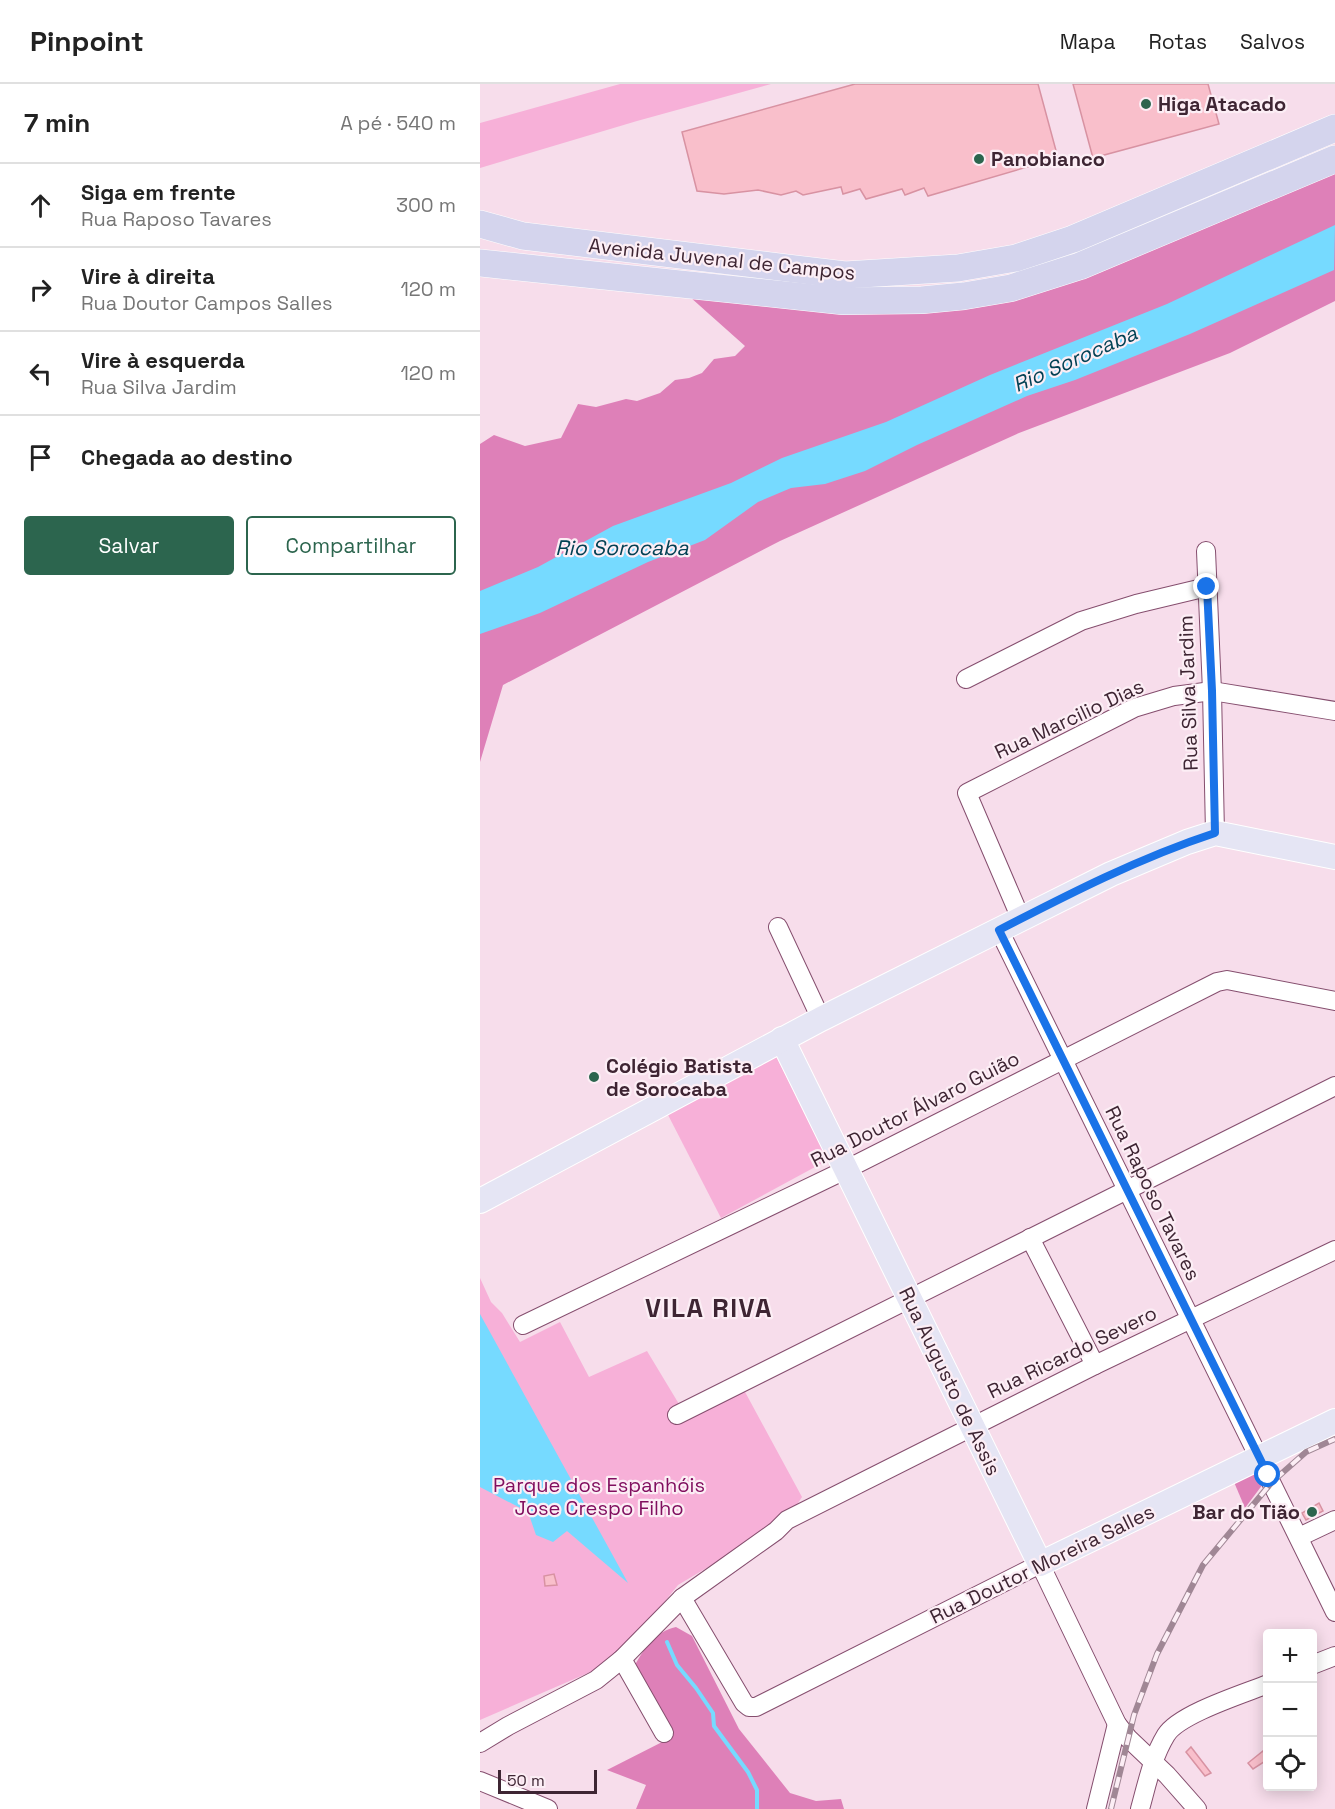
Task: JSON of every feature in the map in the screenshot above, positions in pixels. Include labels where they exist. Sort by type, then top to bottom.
[{"type":"highway","name":"Avenida Juvenal de Campos","points":[[480,224],[523,236],[845,275],[958,268],[1016,258],[1073,239],[1335,129]]},
{"type":"highway","name":"Avenida Juvenal de Campos","points":[[480,263],[843,301],[922,300],[964,296],[1011,288],[1080,266],[1335,159]]},
{"type":"main road","points":[[480,1201],[821,1019],[1112,874],[1187,842],[1215,833],[1335,857]]},
{"type":"main road","name":"Rua Augusto de Assis","points":[[782,1039],[1040,1564]]},
{"type":"main road","name":"Rua Doutor Moreira Salles","points":[[1040,1564],[1263,1466],[1279,1447],[1335,1421]]},
{"type":"street","name":"Rua Silva Jardim","points":[[1206,551],[1215,833]]},
{"type":"street","points":[[966,679],[1081,621],[1136,604],[1207,587]]},
{"type":"street","name":"Rua Marcilio Dias","points":[[1021,919],[967,793],[1134,708],[1174,696],[1212,691],[1335,711]]},
{"type":"street","points":[[778,927],[821,1019]]},
{"type":"street","name":"Rua Raposo Tavares","points":[[999,930],[1335,1612]]},
{"type":"street","name":"Rua Doutor Álvaro Guião","points":[[522,1325],[846,1170],[1217,982],[1227,980],[1335,1001]]},
{"type":"street","points":[[677,1415],[1335,1086]]},
{"type":"street","points":[[1030,1238],[1095,1365]]},
{"type":"street","name":"Rua Ricardo Severo","points":[[480,1743],[596,1680],[622,1659],[682,1598],[776,1531],[787,1520],[1095,1365],[1335,1250]]},
{"type":"street","points":[[1299,1537],[1335,1520]]},
{"type":"street","name":"Rua Doutor Moreira Salles","points":[[682,1598],[744,1703],[749,1707],[756,1707],[1040,1564]]},
{"type":"street","name":"Rua Augusto de Assis","points":[[1040,1564],[1117,1724],[1197,1809]]},
{"type":"street","points":[[1317,1663],[1335,1656]]},
{"type":"street","points":[[622,1659],[664,1733]]},
{"type":"street","points":[[1140,1809],[1153,1762],[1167,1733],[1193,1714],[1263,1686]]},
{"type":"street","points":[[1096,1809],[1117,1724]]},
{"type":"street","points":[[480,1781],[548,1809]]},
{"type":"green space","points":[[620,84],[771,84],[480,168],[480,123]]},
{"type":"green space","points":[[775,1054],[828,1160],[721,1218],[666,1111]]},
{"type":"green space","name":"Parque dos Espanhóis Jose Crespo Filho","points":[[480,1278],[491,1302],[502,1313],[520,1342],[560,1322],[589,1377],[647,1351],[685,1414],[744,1390],[802,1497],[787,1520],[678,1585],[618,1660],[480,1720]]},
{"type":"shaded area","points":[[1335,168],[1335,301],[1230,353],[1019,433],[780,541],[503,685],[480,762],[480,444],[494,435],[525,446],[561,438],[578,404],[596,407],[626,399],[637,401],[660,393],[675,380],[702,373],[714,359],[735,356],[745,346],[690,297],[925,308]]},
{"type":"shaded area","points":[[1256,1467],[1263,1484],[1245,1508],[1231,1475]]},
{"type":"shaded area","points":[[676,1627],[692,1636],[739,1729],[790,1793],[816,1801],[841,1799],[844,1809],[636,1809],[646,1785],[607,1770],[672,1737],[635,1665],[656,1636]]},
{"type":"water","name":"Rio Sorocaba","points":[[1335,225],[1334,270],[1190,334],[1075,380],[1027,396],[865,471],[825,484],[791,488],[758,502],[705,540],[648,562],[540,613],[480,634],[480,591],[538,567],[613,526],[731,483],[782,458],[886,422],[990,375],[1167,304]]},
{"type":"water","points":[[480,1314],[628,1583],[567,1531],[553,1542],[536,1535],[528,1512],[480,1487]]},
{"type":"building","points":[[855,84],[1038,84],[1058,158],[928,196],[924,188],[905,195],[902,189],[866,199],[860,189],[843,194],[841,187],[803,195],[796,191],[781,195],[758,190],[724,194],[697,191],[682,132]]},
{"type":"building","name":"Higa Atacado","points":[[1073,84],[1208,84],[1219,124],[1093,158]]},
{"type":"building","name":"Bar do Tião","points":[[1319,1503],[1323,1511],[1306,1520],[1302,1513]]},
{"type":"building","points":[[554,1574],[557,1585],[545,1586],[544,1576]]},
{"type":"building","points":[[1191,1747],[1211,1773],[1205,1776],[1186,1752]]},
{"type":"building","points":[[1263,1751],[1263,1763],[1253,1769],[1248,1763]]},
{"type":"waterway","points":[[667,1642],[677,1665],[713,1713],[714,1726],[748,1772],[757,1790],[757,1809]]},
{"type":"railway","points":[[1111,1809],[1134,1715],[1157,1654],[1203,1565],[1272,1482],[1306,1452],[1335,1439]]},
{"type":"place","name":"Higa Atacado","points":[[1146,104]]},
{"type":"place","name":"Panobianco","points":[[979,159]]},
{"type":"place","name":"Colégio Batista de Sorocaba","points":[[594,1077]]},
{"type":"place","name":"Bar do Tião","points":[[1312,1512]]},
{"type":"district","name":"VILA RIVA","points":[[709,1308]]},
{"type":"route","points":[[1207,587],[1215,833],[1187,842],[1112,874],[999,930],[1268,1475]]}]
